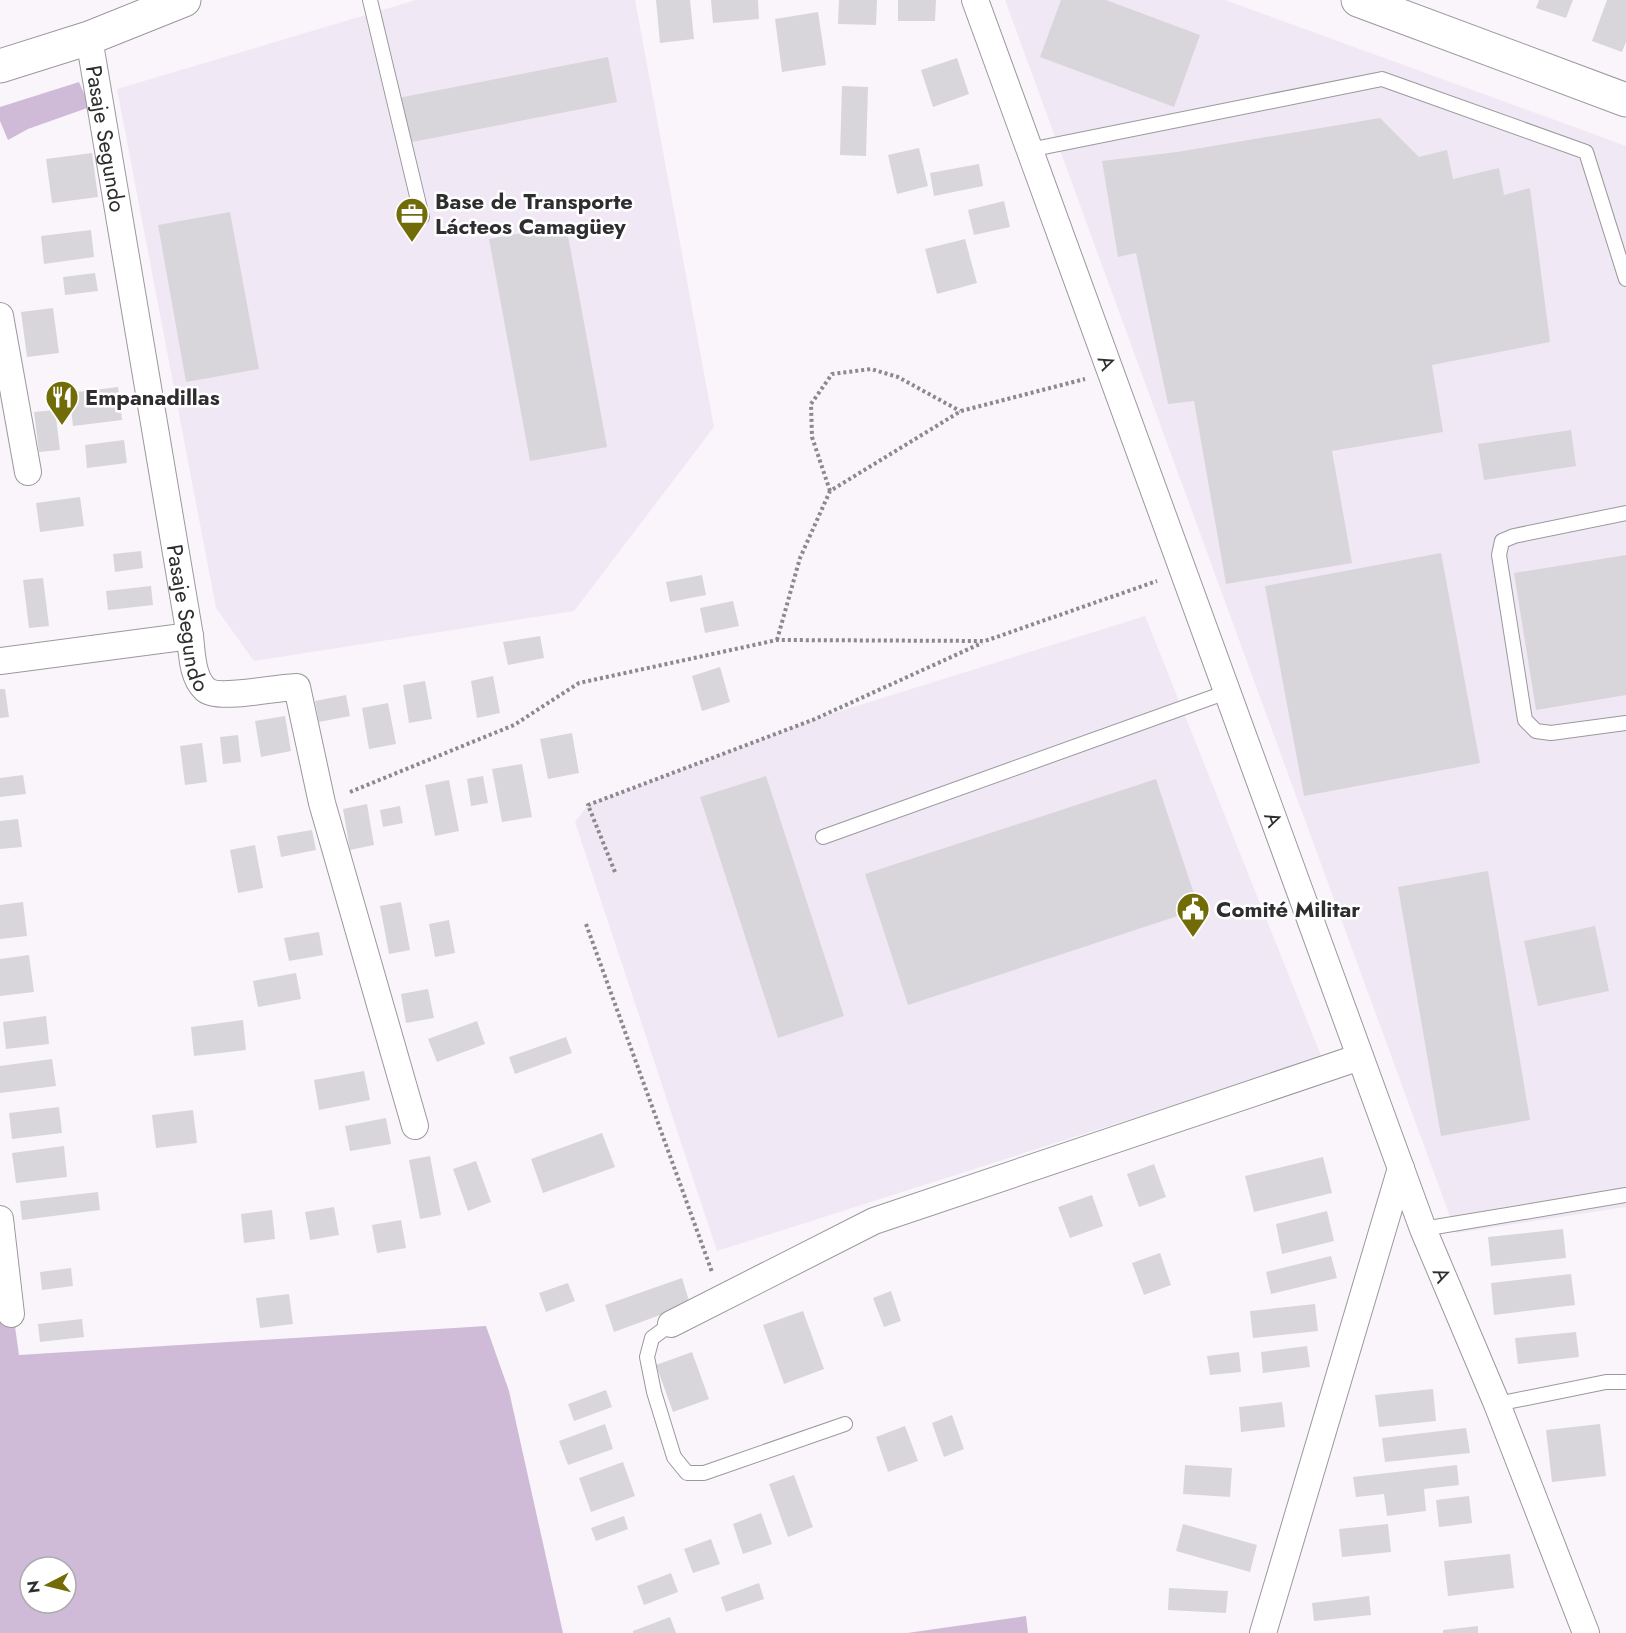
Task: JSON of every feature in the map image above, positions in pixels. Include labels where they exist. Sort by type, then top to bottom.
[{"type":"main road","points":[[0,66],[89,38],[184,0]]},
{"type":"main road","points":[[1358,0],[1626,100]]},
{"type":"street","name":"A","points":[[975,0],[1423,1229],[1497,1404],[1586,1633]]},
{"type":"street","name":"Pasaje Segundo","points":[[89,38],[195,671],[205,690],[219,695],[297,687],[322,803],[415,1126]]},
{"type":"street","points":[[0,316],[28,472]]},
{"type":"street","points":[[0,662],[190,636]]},
{"type":"street","points":[[671,1324],[874,1221],[1360,1057]]},
{"type":"street","points":[[1263,1633],[1401,1168]]},
{"type":"street","points":[[0,1219],[11,1314]]},
{"type":"lane","points":[[369,0],[422,217]]},
{"type":"lane","points":[[1029,150],[1382,79],[1586,152],[1626,279]]},
{"type":"lane","points":[[1626,513],[1514,536],[1502,541],[1499,555],[1525,720],[1536,731],[1551,733],[1626,723]]},
{"type":"lane","points":[[823,837],[1227,692]]},
{"type":"lane","points":[[1423,1229],[1626,1195]]},
{"type":"lane","points":[[671,1324],[652,1338],[647,1357],[654,1392],[674,1457],[687,1473],[704,1473],[845,1424]]},
{"type":"lane","points":[[1497,1404],[1606,1382],[1626,1382]]},
{"type":"path","points":[[830,490],[812,437],[811,404],[832,374],[871,369],[898,377],[961,411]]},
{"type":"path","points":[[777,640],[800,558],[830,490],[961,411],[1110,373]]},
{"type":"path","points":[[615,872],[588,805],[815,719],[985,641],[1183,572]]},
{"type":"path","points":[[322,803],[514,725],[579,683],[777,640],[985,641]]},
{"type":"path","points":[[586,924],[722,1299]]},
{"type":"shaded area","points":[[416,0],[635,0],[714,427],[574,611],[254,661],[216,608],[117,89]]},
{"type":"shaded area","points":[[1005,0],[1225,0],[1626,146],[1626,1207],[1456,1233]]},
{"type":"shaded area","points":[[79,82],[90,107],[28,129],[8,140],[0,121],[0,107]]},
{"type":"shaded area","points":[[1145,616],[1322,1058],[717,1251],[575,822],[588,805],[815,719]]},
{"type":"shaded area","points":[[0,1221],[19,1355],[486,1326],[509,1391],[563,1633],[0,1633]]},
{"type":"shaded area","points":[[1026,1616],[1028,1633],[907,1633]]},
{"type":"building","points":[[656,0],[690,0],[694,39],[660,43]]},
{"type":"building","points":[[711,0],[758,0],[759,19],[713,23]]},
{"type":"building","points":[[839,0],[877,0],[876,25],[838,24]]},
{"type":"building","points":[[898,0],[936,0],[935,21],[898,21]]},
{"type":"building","points":[[1061,0],[1106,0],[1200,35],[1174,107],[1040,57]]},
{"type":"building","points":[[1539,0],[1573,0],[1566,18],[1536,8]]},
{"type":"building","points":[[1607,0],[1626,0],[1626,42],[1622,52],[1592,41]]},
{"type":"building","points":[[818,12],[826,65],[782,72],[775,19]]},
{"type":"building","points":[[608,57],[617,102],[407,143],[398,98]]},
{"type":"building","points":[[957,58],[969,94],[933,107],[921,70]]},
{"type":"building","points":[[842,86],[868,87],[866,156],[840,155]]},
{"type":"building","points":[[1380,118],[1419,157],[1447,150],[1453,179],[1499,168],[1504,195],[1530,188],[1550,342],[1432,365],[1443,432],[1332,451],[1352,563],[1226,584],[1194,401],[1168,404],[1136,253],[1118,257],[1102,161],[1177,152]]},
{"type":"building","points":[[919,148],[928,186],[897,194],[888,155]]},
{"type":"building","points":[[92,153],[98,197],[52,203],[46,159]]},
{"type":"building","points":[[979,164],[983,186],[934,196],[930,173]]},
{"type":"building","points":[[1004,201],[1010,227],[974,235],[968,210]]},
{"type":"building","points":[[230,212],[259,369],[186,382],[158,225]]},
{"type":"building","points":[[566,225],[607,447],[530,461],[489,239]]},
{"type":"building","points":[[91,230],[94,257],[44,264],[41,236]]},
{"type":"building","points":[[965,239],[977,283],[937,294],[925,249]]},
{"type":"building","points":[[95,273],[98,291],[65,295],[63,277]]},
{"type":"building","points":[[53,308],[59,353],[27,357],[21,312]]},
{"type":"building","points":[[118,387],[122,420],[73,426],[69,393]]},
{"type":"building","points":[[55,410],[60,450],[39,452],[34,412]]},
{"type":"building","points":[[1571,430],[1576,466],[1484,480],[1478,444]]},
{"type":"building","points":[[124,440],[127,463],[87,468],[85,445]]},
{"type":"building","points":[[80,497],[84,526],[40,532],[36,503]]},
{"type":"building","points":[[141,551],[143,568],[115,572],[113,554]]},
{"type":"building","points":[[1441,553],[1480,763],[1304,796],[1265,586]]},
{"type":"building","points":[[1626,555],[1626,695],[1536,710],[1514,573]]},
{"type":"building","points":[[702,575],[706,595],[670,602],[666,582]]},
{"type":"building","points":[[43,578],[49,626],[29,628],[23,580]]},
{"type":"building","points":[[151,586],[153,605],[108,610],[106,591]]},
{"type":"building","points":[[733,601],[739,626],[705,633],[700,608]]},
{"type":"building","points":[[540,636],[544,658],[508,665],[503,642]]},
{"type":"building","points":[[720,667],[730,702],[702,711],[692,676]]},
{"type":"building","points":[[493,676],[500,713],[477,718],[471,681]]},
{"type":"building","points":[[425,681],[432,719],[409,723],[403,685]]},
{"type":"building","points":[[0,689],[5,689],[9,717],[0,718]]},
{"type":"building","points":[[346,695],[350,716],[319,722],[315,701]]},
{"type":"building","points":[[388,703],[396,744],[369,749],[362,708]]},
{"type":"building","points":[[285,716],[291,751],[261,757],[255,721]]},
{"type":"building","points":[[572,733],[579,773],[548,779],[540,739]]},
{"type":"building","points":[[238,735],[241,762],[223,764],[220,737]]},
{"type":"building","points":[[202,743],[207,782],[185,785],[180,746]]},
{"type":"building","points":[[522,764],[532,817],[502,822],[492,769]]},
{"type":"building","points":[[23,775],[26,794],[0,797],[0,778]]},
{"type":"building","points":[[483,776],[488,803],[471,806],[467,779]]},
{"type":"building","points":[[766,776],[844,1016],[778,1038],[700,797]]},
{"type":"building","points":[[1156,779],[1199,909],[908,1005],[865,874]]},
{"type":"building","points":[[449,780],[459,831],[435,836],[425,785]]},
{"type":"building","points":[[367,804],[374,845],[350,850],[343,809]]},
{"type":"building","points":[[400,806],[403,823],[383,827],[380,810]]},
{"type":"building","points":[[18,819],[22,847],[0,849],[0,821]]},
{"type":"building","points":[[312,830],[316,850],[281,857],[277,836]]},
{"type":"building","points":[[255,845],[263,888],[238,893],[230,850]]},
{"type":"building","points":[[1488,871],[1530,1120],[1441,1136],[1398,887]]},
{"type":"building","points":[[23,902],[27,936],[0,939],[0,905]]},
{"type":"building","points":[[401,902],[410,950],[389,954],[380,906]]},
{"type":"building","points":[[449,920],[455,953],[435,957],[429,924]]},
{"type":"building","points":[[1595,926],[1609,991],[1538,1006],[1524,941]]},
{"type":"building","points":[[319,932],[323,955],[289,961],[284,938]]},
{"type":"building","points":[[29,955],[34,992],[0,996],[0,959]]},
{"type":"building","points":[[296,973],[301,999],[258,1007],[253,981]]},
{"type":"building","points":[[428,989],[434,1018],[406,1023],[401,994]]},
{"type":"building","points":[[46,1016],[49,1044],[6,1049],[3,1022]]},
{"type":"building","points":[[243,1020],[246,1050],[194,1056],[191,1027]]},
{"type":"building","points":[[477,1021],[485,1044],[437,1062],[428,1039]]},
{"type":"building","points":[[566,1037],[572,1053],[515,1074],[509,1057]]},
{"type":"building","points":[[52,1059],[56,1086],[0,1093],[0,1066]]},
{"type":"building","points":[[364,1071],[370,1100],[319,1110],[314,1080]]},
{"type":"building","points":[[59,1107],[62,1133],[12,1139],[9,1113]]},
{"type":"building","points":[[193,1110],[197,1143],[156,1148],[152,1115]]},
{"type":"building","points":[[386,1118],[391,1144],[350,1151],[345,1126]]},
{"type":"building","points":[[602,1133],[615,1167],[543,1193],[531,1159]]},
{"type":"building","points":[[64,1146],[67,1177],[16,1183],[12,1153]]},
{"type":"building","points":[[430,1156],[441,1215],[420,1219],[409,1160]]},
{"type":"building","points":[[1323,1157],[1332,1193],[1254,1212],[1245,1176]]},
{"type":"building","points":[[476,1161],[491,1202],[468,1211],[453,1169]]},
{"type":"building","points":[[1154,1164],[1166,1197],[1139,1207],[1127,1174]]},
{"type":"building","points":[[98,1192],[100,1210],[22,1220],[20,1201]]},
{"type":"building","points":[[1092,1195],[1103,1226],[1070,1238],[1058,1207]]},
{"type":"building","points":[[334,1207],[339,1235],[310,1240],[305,1212]]},
{"type":"building","points":[[272,1210],[275,1239],[244,1243],[241,1214]]},
{"type":"building","points":[[1327,1211],[1334,1241],[1282,1254],[1276,1224]]},
{"type":"building","points":[[401,1220],[406,1248],[377,1253],[372,1225]]},
{"type":"building","points":[[1563,1229],[1566,1258],[1491,1266],[1488,1237]]},
{"type":"building","points":[[1160,1253],[1171,1285],[1144,1295],[1132,1263]]},
{"type":"building","points":[[1331,1256],[1337,1278],[1271,1294],[1266,1272]]},
{"type":"building","points":[[71,1268],[73,1286],[42,1290],[40,1272]]},
{"type":"building","points":[[1571,1274],[1575,1305],[1494,1315],[1491,1283]]},
{"type":"building","points":[[682,1278],[690,1304],[614,1332],[605,1305]]},
{"type":"building","points":[[568,1283],[575,1301],[546,1312],[539,1293]]},
{"type":"building","points":[[891,1291],[901,1321],[884,1327],[873,1298]]},
{"type":"building","points":[[289,1294],[293,1324],[260,1328],[256,1298]]},
{"type":"building","points":[[1315,1304],[1318,1331],[1253,1338],[1250,1311]]},
{"type":"building","points":[[803,1311],[824,1369],[784,1384],[763,1325]]},
{"type":"building","points":[[82,1319],[84,1337],[40,1342],[38,1324]]},
{"type":"building","points":[[1576,1332],[1579,1357],[1518,1364],[1515,1338]]},
{"type":"building","points":[[1307,1346],[1310,1367],[1263,1373],[1261,1352]]},
{"type":"building","points":[[692,1352],[709,1399],[673,1412],[656,1365]]},
{"type":"building","points":[[1239,1352],[1241,1372],[1210,1375],[1207,1356]]},
{"type":"building","points":[[1433,1389],[1436,1421],[1379,1427],[1375,1395]]},
{"type":"building","points":[[606,1390],[612,1407],[574,1421],[568,1404]]},
{"type":"building","points":[[1282,1402],[1285,1427],[1241,1432],[1239,1407]]},
{"type":"building","points":[[952,1415],[964,1449],[944,1457],[932,1423]]},
{"type":"building","points":[[605,1424],[613,1449],[568,1465],[559,1441]]},
{"type":"building","points":[[1600,1424],[1606,1476],[1552,1482],[1546,1430]]},
{"type":"building","points":[[905,1426],[918,1461],[888,1472],[876,1437]]},
{"type":"building","points":[[1466,1428],[1470,1453],[1385,1462],[1382,1438]]},
{"type":"building","points":[[623,1462],[635,1496],[591,1512],[579,1478]]},
{"type":"building","points":[[1185,1465],[1232,1468],[1230,1497],[1183,1494]]},
{"type":"building","points":[[1457,1465],[1459,1485],[1424,1489],[1426,1511],[1387,1516],[1384,1494],[1356,1497],[1353,1477]]},
{"type":"building","points":[[794,1475],[813,1527],[788,1537],[769,1484]]},
{"type":"building","points":[[1469,1496],[1472,1523],[1439,1527],[1436,1500]]},
{"type":"building","points":[[761,1513],[772,1544],[743,1554],[733,1524]]},
{"type":"building","points":[[624,1516],[628,1529],[596,1541],[591,1528]]},
{"type":"building","points":[[1183,1524],[1257,1545],[1250,1572],[1176,1551]]},
{"type":"building","points":[[1388,1524],[1391,1552],[1342,1557],[1339,1529]]},
{"type":"building","points":[[711,1539],[720,1564],[693,1573],[684,1549]]},
{"type":"building","points":[[1510,1554],[1514,1588],[1448,1596],[1444,1561]]},
{"type":"building","points":[[671,1573],[678,1592],[644,1605],[637,1586]]},
{"type":"building","points":[[759,1583],[764,1599],[726,1612],[721,1597]]},
{"type":"building","points":[[1169,1588],[1228,1591],[1226,1613],[1168,1610]]},
{"type":"building","points":[[1369,1596],[1371,1615],[1314,1621],[1312,1603]]},
{"type":"building","points":[[670,1617],[676,1633],[633,1633],[633,1631]]},
{"type":"building","points":[[1478,1626],[1478,1633],[1443,1633],[1443,1630]]},
{"type":"place","name":"Base de Transporte Lácteos Camagüey","points":[[412,243]]},
{"type":"place","name":"Empanadillas","points":[[62,426]]},
{"type":"place","name":"Comité Militar","points":[[1193,938]]}]
